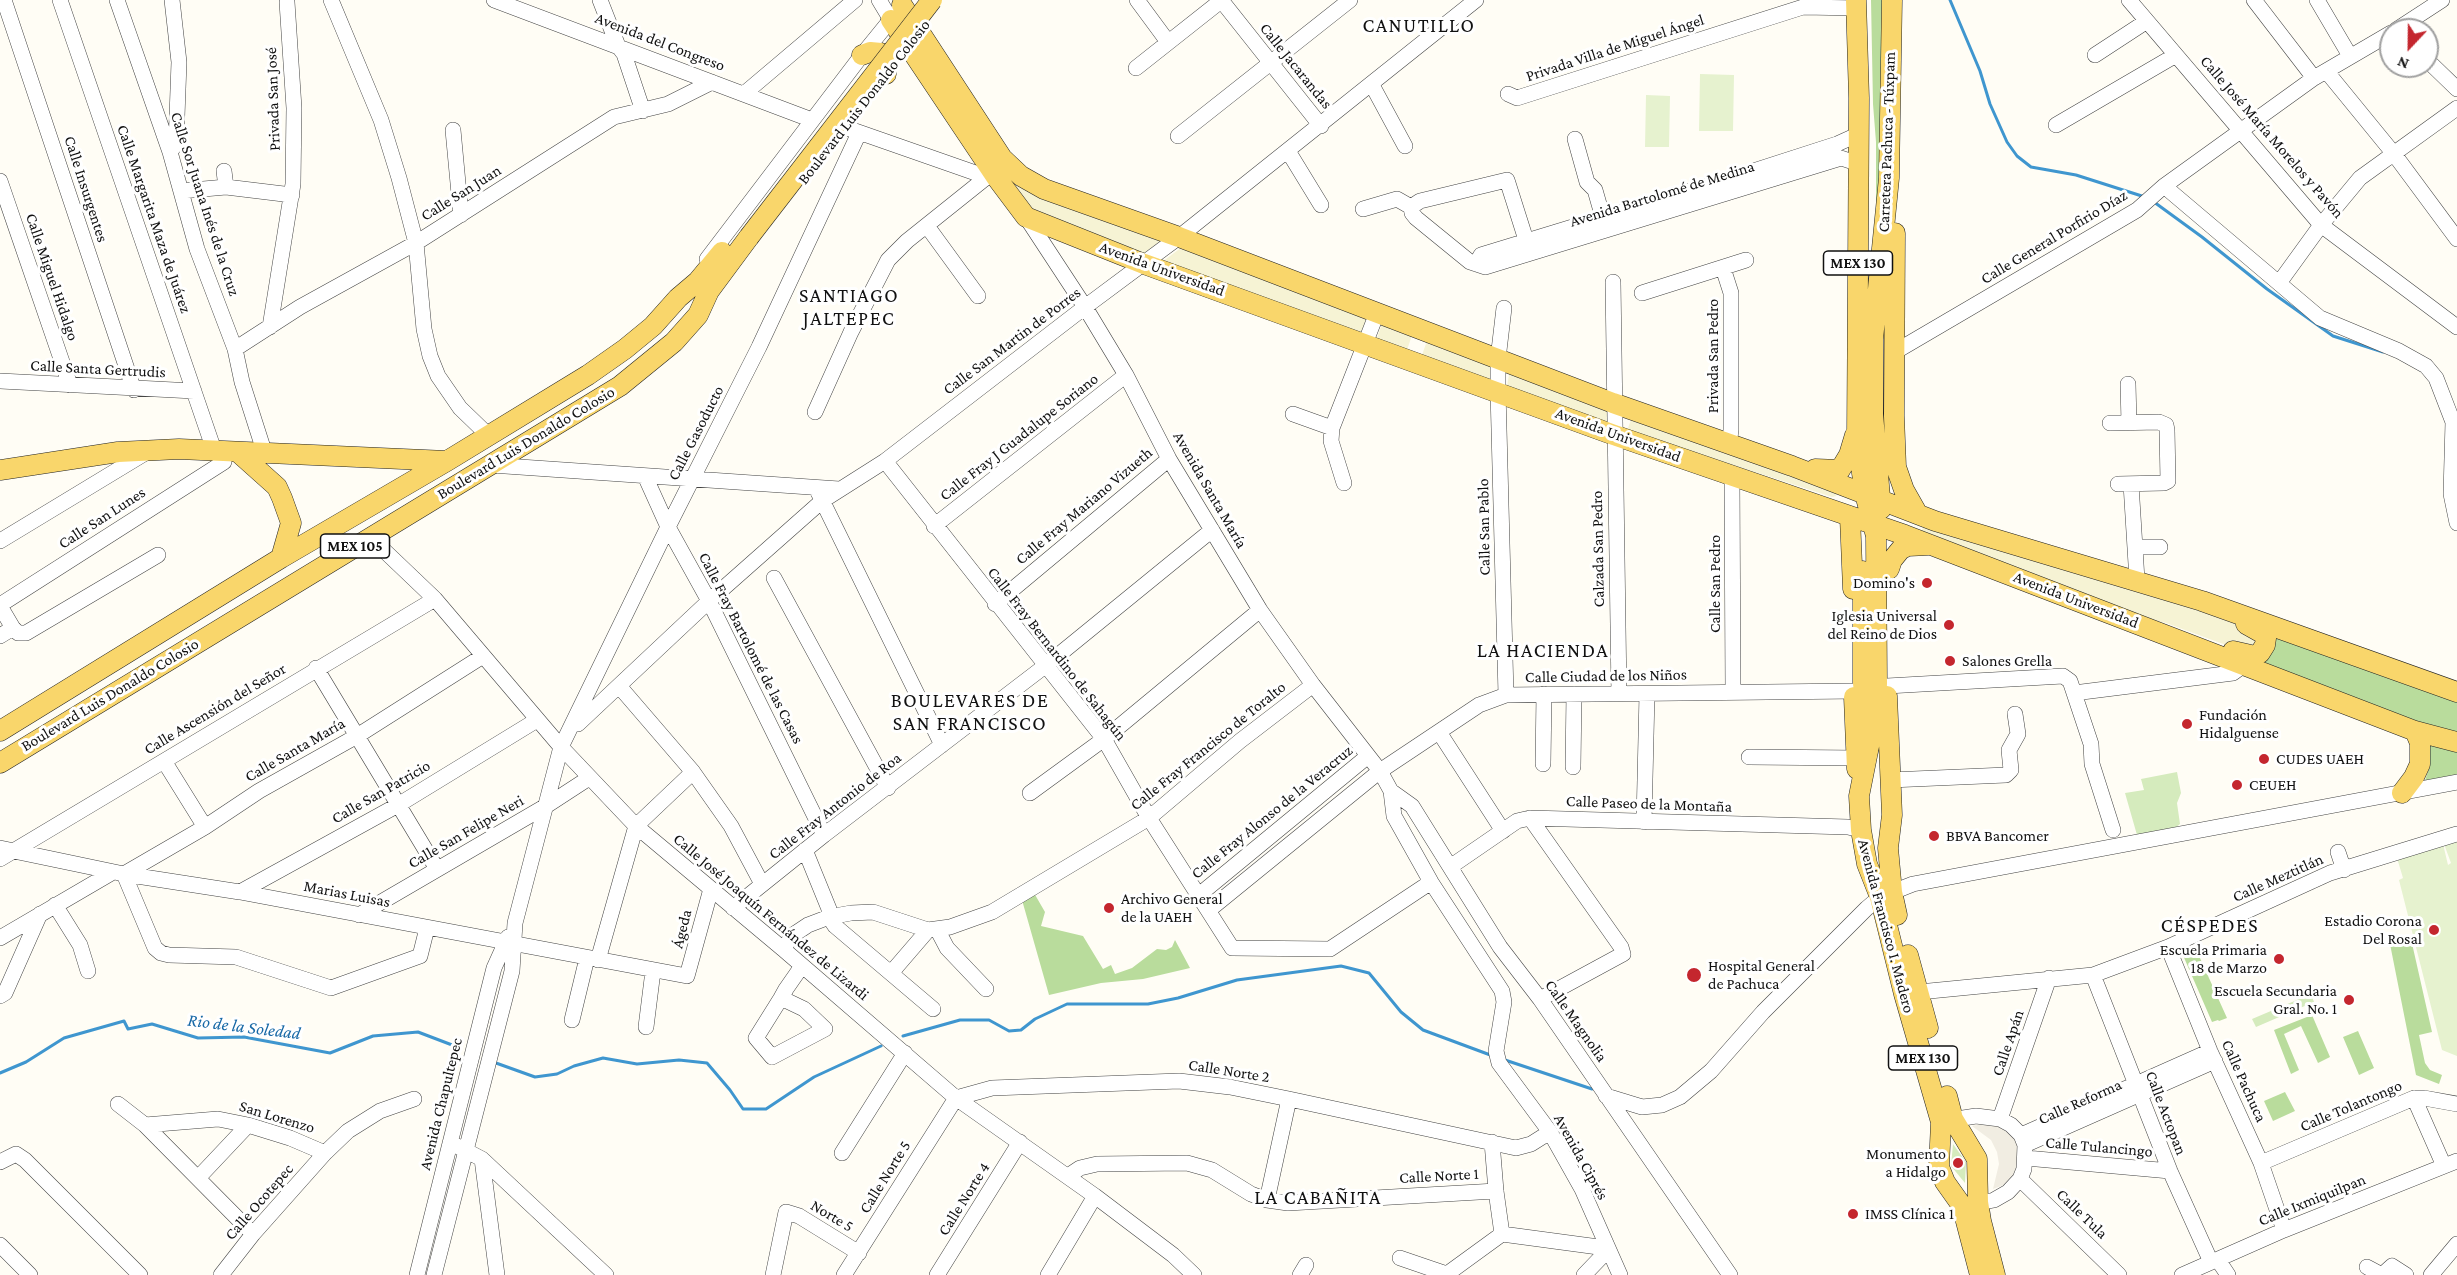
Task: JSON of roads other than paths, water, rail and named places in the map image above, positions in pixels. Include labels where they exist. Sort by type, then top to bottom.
[{"type":"main road","points":[[927,0],[933,2],[943,0]]},
{"type":"main road","points":[[678,298],[698,281],[744,233],[932,0]]},
{"type":"main road","name":"Carretera Pachuca - Túxpam","points":[[1872,511],[1874,316],[1889,178],[1892,0]]},
{"type":"main road","name":"Carretera Pachuca - Túxpam","points":[[1856,4],[1859,98],[1857,427],[1872,511]]},
{"type":"main road","name":"Avenida Universidad","points":[[904,5],[914,38],[992,177],[1026,217],[1144,264],[1410,358],[1614,435],[1830,509]]},
{"type":"main road","points":[[698,315],[744,233],[904,5]]},
{"type":"main road","name":"Avenida Universidad","points":[[914,38],[1002,158],[1021,176],[1044,189],[1179,237],[1614,403],[1841,485]]},
{"type":"main road","points":[[862,55],[870,52],[881,53],[887,60],[886,74]]},
{"type":"main road","points":[[1859,98],[1870,149],[1870,229],[1878,286]]},
{"type":"main road","points":[[1889,178],[1895,207],[1893,353],[1896,467],[1904,490],[1917,513]]},
{"type":"main road","name":"Boulevard Luis Donaldo Colosio","points":[[0,731],[281,558],[588,375],[653,326],[678,298]]},
{"type":"main road","name":"Boulevard Luis Donaldo Colosio","points":[[0,763],[620,386],[674,342],[698,315]]},
{"type":"main road","points":[[1410,358],[1421,330]]},
{"type":"main road","points":[[1792,466],[1840,470],[1850,455],[1857,427]]},
{"type":"main road","name":"Boulevard Luis Donaldo Colosio","points":[[0,470],[150,450],[226,455],[265,454],[447,461]]},
{"type":"main road","points":[[226,455],[277,486],[291,523],[281,558]]},
{"type":"main road","points":[[1841,485],[1872,511],[1916,539]]},
{"type":"main road","points":[[1830,509],[1840,502],[1841,485]]},
{"type":"main road","points":[[1830,509],[1917,513]]},
{"type":"main road","points":[[1859,796],[1854,691],[1872,511]]},
{"type":"main road","name":"Avenida Francisco I. Madero","points":[[1872,511],[1887,537],[1889,569],[1887,686],[1892,815],[1886,895],[1947,1120],[1977,1159],[1970,1204],[1980,1275]]},
{"type":"main road","name":"Avenida Francisco I. Madero","points":[[1872,511],[1876,536],[1877,683],[1871,739],[1859,796],[1861,830],[1867,864],[1886,895]]},
{"type":"main road","name":"Avenida Universidad","points":[[1917,513],[1973,534],[2137,580],[2202,601],[2457,692]]},
{"type":"main road","points":[[1916,539],[1909,531],[1910,522],[1917,513]]},
{"type":"main road","name":"Avenida Universidad","points":[[1916,539],[2415,731],[2457,742]]},
{"type":"main road","points":[[1889,569],[1892,560],[1901,549],[1916,539]]},
{"type":"main road","points":[[2148,627],[2170,627],[2244,655],[2254,656],[2260,653],[2266,638],[2262,633],[2202,601]]},
{"type":"main road","points":[[2402,793],[2420,764],[2420,743],[2415,731]]},
{"type":"main road","points":[[1871,739],[1877,763],[1888,848]]},
{"type":"main road","name":"Avenida Francisco I. Madero","points":[[1947,1120],[1939,1167],[1946,1182],[1970,1204],[1995,1275]]},
{"type":"street","name":"Calle Insurgentes","points":[[4,0],[134,390]]},
{"type":"street","name":"Calle Margarita Maza de Juárez","points":[[60,0],[194,391],[226,455]]},
{"type":"street","name":"Calle Sor Juana Inés de la Cruz","points":[[117,0],[170,152],[197,249],[235,349],[242,382],[265,454]]},
{"type":"street","points":[[170,152],[176,144],[179,62],[172,0]]},
{"type":"street","points":[[331,0],[381,120],[416,243],[424,329],[430,356],[438,376],[460,408],[488,435]]},
{"type":"street","name":"Avenida del Congreso","points":[[494,0],[812,120]]},
{"type":"street","points":[[600,0],[618,46],[624,54],[643,111]]},
{"type":"street","points":[[745,93],[855,0]]},
{"type":"street","name":"Avenida Universidad","points":[[879,0],[904,5]]},
{"type":"street","name":"Boulevard Luis Donaldo Colosio","points":[[698,315],[943,0]]},
{"type":"street","points":[[1137,0],[1168,42]]},
{"type":"street","points":[[1136,68],[1222,0]]},
{"type":"street","name":"Calle Jacarandas","points":[[1222,0],[1321,126]]},
{"type":"street","points":[[1178,136],[1350,0]]},
{"type":"street","name":"Calle San Martin de Porres","points":[[571,730],[819,494],[839,489],[885,461],[1179,237],[1372,86],[1476,0]]},
{"type":"street","name":"Calle José María Morelos y Pavón","points":[[2129,0],[2321,225],[2457,327]]},
{"type":"street","points":[[2254,0],[2394,154],[2457,238]]},
{"type":"street","points":[[2317,0],[2350,56]]},
{"type":"street","points":[[2413,18],[2438,1]]},
{"type":"street","name":"Privada San José","points":[[270,327],[292,195],[294,108],[287,3]]},
{"type":"street","name":"Privada Villa de Miguel Ángel","points":[[1508,94],[1517,98],[1807,3],[1856,4]]},
{"type":"street","name":"Boulevard Luis Donaldo Colosio","points":[[678,298],[862,55],[904,5]]},
{"type":"street","points":[[2095,55],[2147,21]]},
{"type":"street","name":"Calle General Porfirio Díaz","points":[[1893,353],[2137,210],[2161,189],[2320,75],[2379,40]]},
{"type":"street","points":[[2056,125],[2176,55]]},
{"type":"street","points":[[2439,72],[2457,89]]},
{"type":"street","name":"Calle San Juan","points":[[235,349],[300,307],[416,243],[614,117],[668,104],[712,82]]},
{"type":"street","points":[[1372,86],[1405,146]]},
{"type":"street","points":[[2278,283],[2321,225],[2360,178],[2457,108]]},
{"type":"street","points":[[844,127],[992,177]]},
{"type":"street","points":[[453,130],[461,215]]},
{"type":"street","name":"Calle Gasoducto","points":[[546,806],[561,747],[759,347],[859,133]]},
{"type":"street","name":"Avenida Bartolomé de Medina","points":[[1859,134],[1710,193],[1485,267],[1476,264],[1481,255],[1603,218],[1710,193],[1841,158],[1859,164]]},
{"type":"street","points":[[1575,138],[1587,182],[1595,190],[1603,218]]},
{"type":"street","points":[[1288,151],[1321,205]]},
{"type":"street","points":[[224,171],[226,187]]},
{"type":"street","points":[[815,412],[851,332],[888,261],[927,226],[992,177]]},
{"type":"street","points":[[1411,207],[1419,201],[1507,180],[1526,240]]},
{"type":"street","name":"Calle Miguel Hidalgo","points":[[0,181],[70,385]]},
{"type":"street","points":[[180,192],[207,187],[226,187],[292,195]]},
{"type":"street","points":[[2161,189],[2320,318],[2399,351],[2426,366],[2443,391],[2453,422],[2451,494],[2457,523]]},
{"type":"street","points":[[1363,209],[1397,199],[1411,207]]},
{"type":"street","points":[[1411,207],[1416,218],[1476,264]]},
{"type":"street","name":"Avenida Santa María","points":[[1026,217],[1126,375],[1169,459],[1260,610],[1312,686],[1380,771],[1391,791]]},
{"type":"street","points":[[927,226],[978,296]]},
{"type":"street","points":[[1642,293],[1746,260]]},
{"type":"street","name":"Privada San Pedro","points":[[1723,268],[1731,293],[1731,430],[1729,445]]},
{"type":"street","name":"Calzada San Pedro","points":[[1613,282],[1618,694]]},
{"type":"street","name":"Calle San Pablo","points":[[1504,308],[1498,359],[1498,391],[1506,695]]},
{"type":"street","points":[[1344,483],[1331,441],[1332,428],[1377,313]]},
{"type":"street","name":"Calle Fray J Guadalupe Soriano","points":[[934,526],[1126,375]]},
{"type":"street","name":"Calle Santa Gertrudis","points":[[1,378],[134,390],[194,391]]},
{"type":"street","points":[[2128,384],[2129,423]]},
{"type":"street","points":[[1293,414],[1332,428]]},
{"type":"street","points":[[2110,423],[2159,422],[2166,424],[2169,478],[2164,483],[2124,484],[2135,547],[2137,580]]},
{"type":"street","points":[[0,541],[150,450]]},
{"type":"street","name":"Calle San Lunes","points":[[0,605],[226,455]]},
{"type":"street","name":"Calle Fray Mariano Vizueth","points":[[995,603],[1169,459]]},
{"type":"street","name":"Calle Fray Bernardino de Sahagún","points":[[885,461],[1104,739],[1149,818],[1232,948],[1330,949],[1431,882]]},
{"type":"street","points":[[491,465],[693,479],[819,494],[942,745]]},
{"type":"street","points":[[0,481],[20,468]]},
{"type":"street","name":"Calle Fray Bartolomé de las Casas","points":[[645,476],[668,527],[709,601],[824,835]]},
{"type":"street","name":"Calle San Pedro","points":[[1732,476],[1733,692]]},
{"type":"street","name":"Calle Fray Antonio de Roa","points":[[733,908],[824,835],[1045,666],[1212,530]]},
{"type":"street","name":"Calle José Joaquín Fernández de Lizardi","points":[[370,537],[435,599],[537,720],[636,826],[956,1098],[1095,1196],[1173,1255],[1194,1275]]},
{"type":"street","points":[[2135,547],[2160,547]]},
{"type":"street","points":[[0,605],[7,632],[26,633],[158,555]]},
{"type":"street","points":[[774,578],[888,788]]},
{"type":"street","name":"Calle Ascensión del Señor","points":[[0,859],[7,849],[164,761],[316,668],[435,599]]},
{"type":"street","points":[[1030,793],[1104,739],[1260,610]]},
{"type":"street","name":"Calle Santa María","points":[[0,938],[55,905],[205,827],[258,791],[357,736],[483,656]]},
{"type":"street","points":[[2074,693],[2232,673],[2244,664]]},
{"type":"street","points":[[316,668],[437,869]]},
{"type":"street","points":[[1887,686],[2063,676],[2070,681],[2091,744],[2092,764],[2113,830]]},
{"type":"street","points":[[619,686],[693,772],[731,826],[762,884]]},
{"type":"street","name":"Calle Fray Francisco de Toralto","points":[[933,930],[992,912],[1149,818],[1240,741],[1312,686]]},
{"type":"street","name":"Calle Ciudad de los Niños","points":[[1380,771],[1479,705],[1506,695],[1854,691]]},
{"type":"street","points":[[1543,764],[1544,694]]},
{"type":"street","points":[[1573,767],[1574,694]]},
{"type":"street","points":[[1644,822],[1647,694]]},
{"type":"street","points":[[1890,780],[2006,775],[2011,770],[2008,750],[2018,734],[2015,714]]},
{"type":"street","name":"Calle San Patricio","points":[[240,892],[398,805],[537,720]]},
{"type":"street","points":[[1439,732],[1503,831]]},
{"type":"street","name":"Calle Fray Alonso de la Veracruz","points":[[1199,896],[1368,756]]},
{"type":"street","points":[[1749,758],[1857,758]]},
{"type":"street","points":[[164,761],[205,827]]},
{"type":"street","points":[[1209,910],[1380,771]]},
{"type":"street","points":[[573,1020],[636,826],[693,772]]},
{"type":"street","name":"Calle San Felipe Neri","points":[[360,915],[546,806],[589,778]]},
{"type":"street","points":[[1606,1096],[1642,1107],[1662,1106],[1680,1097],[1711,1071],[1763,1012],[1886,895],[1913,884],[2457,782]]},
{"type":"street","points":[[1391,791],[1394,816],[1431,882]]},
{"type":"street","name":"Calle Magnolia","points":[[1391,791],[1412,806],[1500,947],[1540,999],[1730,1275]]},
{"type":"street","name":"Avenida Chapultepec","points":[[417,1275],[494,968],[509,944],[546,806]]},
{"type":"street","points":[[1530,818],[1623,954],[1540,999]]},
{"type":"street","name":"Calle Paseo de la Montaña","points":[[1450,867],[1517,821],[1530,818],[1848,827],[1861,830]]},
{"type":"street","name":"Calle Meztitlán","points":[[1911,993],[2093,975],[2168,947],[2330,873],[2457,834]]},
{"type":"street","name":"Marias Luisas","points":[[7,849],[119,873],[240,892],[687,976]]},
{"type":"street","points":[[806,850],[829,909],[829,917],[835,926],[933,1009]]},
{"type":"street","points":[[2338,852],[2344,870]]},
{"type":"street","points":[[119,873],[155,948],[161,953],[236,957],[330,988],[420,956],[427,928]]},
{"type":"street","name":"Avenida Ciprés","points":[[1431,882],[1502,991],[1504,1002],[1498,1057],[1550,1132],[1582,1189],[1620,1275]]},
{"type":"street","name":"Ágeda","points":[[687,976],[711,889]]},
{"type":"street","points":[[55,905],[80,945],[88,970]]},
{"type":"street","points":[[783,949],[793,934],[808,925],[829,917],[873,912],[933,930],[986,989]]},
{"type":"street","points":[[2,994],[40,914]]},
{"type":"street","points":[[891,972],[933,930]]},
{"type":"street","points":[[434,1275],[512,971],[509,944]]},
{"type":"street","name":"Calle Pachuca","points":[[2168,947],[2212,1056],[2261,1163],[2284,1230]]},
{"type":"street","points":[[780,998],[802,966]]},
{"type":"street","points":[[646,1028],[652,971]]},
{"type":"street","name":"Calle Actopan","points":[[2093,975],[2170,1171],[2214,1261],[2228,1275]]},
{"type":"street","name":"Calle Apán","points":[[2000,1119],[2049,978]]},
{"type":"street","points":[[842,1153],[905,1053]]},
{"type":"street","name":"Calle Reforma","points":[[2024,1146],[2138,1089],[2212,1056]]},
{"type":"street","name":"Calle Norte 2","points":[[956,1098],[992,1088],[1179,1081],[1289,1099],[1516,1148],[1550,1132]]},
{"type":"street","name":"Calle Norte 5","points":[[844,1275],[956,1098]]},
{"type":"street","points":[[2414,1098],[2451,1164]]},
{"type":"street","name":"Calle Tolantongo","points":[[2261,1163],[2414,1098],[2457,1104]]},
{"type":"street","name":"Calle Ocotepec","points":[[220,1275],[253,1234],[348,1131],[380,1111],[414,1099]]},
{"type":"street","points":[[1267,1200],[1289,1099]]},
{"type":"street","points":[[118,1104],[145,1125],[253,1234]]},
{"type":"street","points":[[1947,1120],[1976,1116],[2000,1119],[2011,1125],[2024,1146],[2019,1179],[2008,1192],[1994,1200],[1970,1204]]},
{"type":"street","name":"San Lorenzo","points":[[145,1125],[219,1119],[248,1125],[326,1153]]},
{"type":"street","points":[[198,1178],[248,1125]]},
{"type":"street","name":"Calle Norte 4","points":[[938,1275],[1020,1142]]},
{"type":"street","points":[[1492,1142],[1496,1191]]},
{"type":"street","points":[[451,1143],[482,1160],[599,1272]]},
{"type":"street","name":"Calle Tulancingo","points":[[2024,1146],[2170,1171]]},
{"type":"street","points":[[0,1162],[16,1154],[25,1161],[140,1275]]},
{"type":"street","points":[[482,1160],[497,1275]]},
{"type":"street","name":"Calle Norte 1","points":[[1068,1176],[1080,1168],[1097,1164],[1187,1163],[1212,1170],[1251,1194],[1267,1200],[1288,1203],[1496,1191],[1502,1234]]},
{"type":"street","name":"Calle Ixmiquilpan","points":[[2182,1275],[2284,1230],[2451,1164]]},
{"type":"street","name":"Calle Tula","points":[[2019,1179],[2119,1275]]},
{"type":"street","points":[[1048,1275],[1095,1196]]},
{"type":"street","name":"Norte 5","points":[[773,1275],[786,1212],[799,1216],[859,1253]]},
{"type":"street","points":[[1400,1258],[1447,1274],[1502,1234],[1607,1249]]},
{"type":"street","points":[[2431,1275],[2457,1244]]},
{"type":"street","points":[[0,1245],[30,1275]]},
{"type":"street","points":[[1584,1275],[1607,1249]]},
{"type":"street","points":[[2367,1267],[2382,1275],[2392,1266],[2406,1275]]},
{"type":"waterway","points":[[1950,0],[1980,71],[1990,104],[2007,142],[2017,156],[2031,167],[2076,175],[2145,197]]},
{"type":"waterway","points":[[2154,202],[2267,289],[2333,336],[2383,352]]},
{"type":"waterway","points":[[903,1036],[960,1020],[989,1020],[1009,1031],[1021,1030],[1035,1019],[1067,1004],[1148,1004],[1178,998],[1237,980],[1341,966],[1369,973],[1401,1012],[1423,1030],[1493,1056]]},
{"type":"waterway","name":"Rio de la Soledad","points":[[0,1073],[26,1062],[64,1038],[124,1021],[128,1029],[152,1024],[198,1038],[244,1037],[330,1053],[373,1036],[418,1032],[460,1048]]},
{"type":"waterway","points":[[496,1063],[535,1077],[557,1074],[574,1066],[603,1058],[637,1064],[679,1060],[707,1063],[743,1109],[766,1109],[814,1077],[881,1046]]},
{"type":"waterway","points":[[1505,1060],[1592,1089]]},
{"type":"place","name":"Domino's","points":[[1927,583]]},
{"type":"place","name":"Iglesia Universal del Reino de Dios","points":[[1949,625]]},
{"type":"place","name":"Salones Grella","points":[[1950,661]]},
{"type":"place","name":"Fundación Hidalguense","points":[[2187,724]]},
{"type":"place","name":"CUDES UAEH","points":[[2264,759]]},
{"type":"place","name":"CEUEH","points":[[2237,785]]},
{"type":"place","name":"BBVA Bancomer","points":[[1934,836]]},
{"type":"place","name":"Archivo General de la UAEH","points":[[1109,908]]},
{"type":"place","name":"Estadio Corona Del Rosal","points":[[2434,930]]},
{"type":"place","name":"Escuela Primaria 18 de Marzo","points":[[2279,959]]},
{"type":"place","name":"Hospital General de Pachuca","points":[[1694,975]]},
{"type":"place","name":"Escuela Secundaria Gral. No. 1","points":[[2349,1000]]},
{"type":"place","name":"Monumento a Hidalgo","points":[[1958,1163]]},
{"type":"place","name":"IMSS Clínica 1","points":[[1853,1214]]},
{"type":"district","name":"CANUTILLO","points":[[1419,26]]},
{"type":"district","name":"SANTIAGO JALTEPEC","points":[[849,308]]},
{"type":"district","name":"LA HACIENDA","points":[[1543,651]]},
{"type":"district","name":"BOULEVARES DE SAN FRANCISCO","points":[[970,712]]},
{"type":"district","name":"CÉSPEDES","points":[[2210,926]]},
{"type":"district","name":"LA CABAÑITA","points":[[1318,1198]]}]
